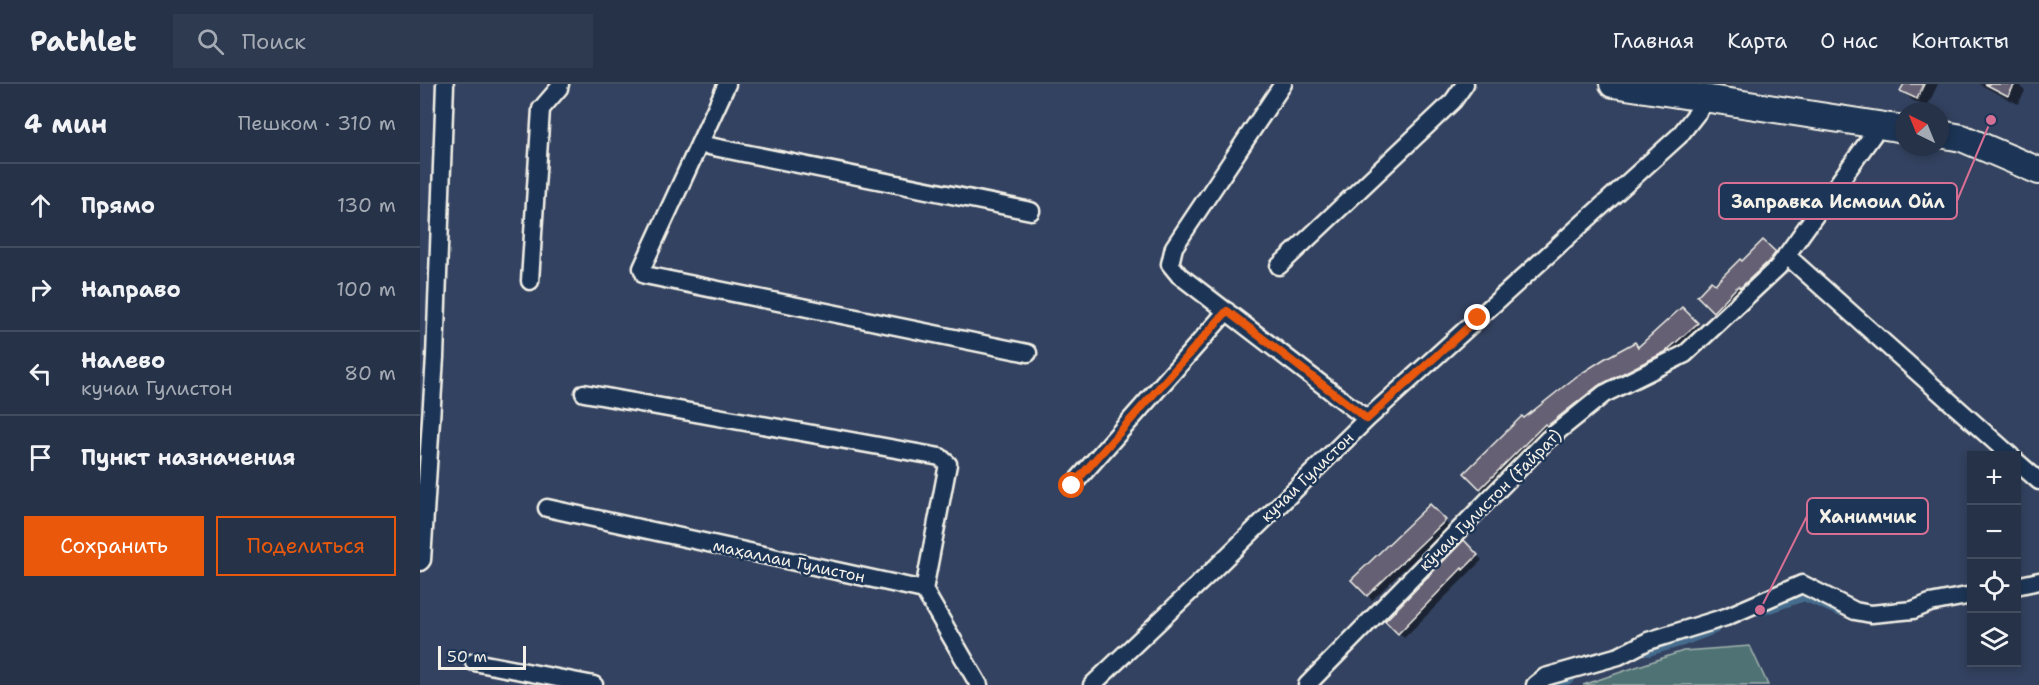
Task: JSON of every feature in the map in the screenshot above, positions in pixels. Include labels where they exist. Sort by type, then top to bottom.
[{"type":"highway","points":[[1613,84],[1892,127]]},
{"type":"highway","points":[[1949,136],[1962,138],[2039,171]]},
{"type":"street","points":[[420,562],[422,560],[435,357],[445,84]]},
{"type":"street","points":[[530,281],[541,109],[560,84]]},
{"type":"street","points":[[727,84],[642,268],[645,275],[1028,353]]},
{"type":"street","points":[[1283,84],[1174,247],[1170,264],[1179,275],[1367,419]]},
{"type":"street","points":[[1279,266],[1453,101],[1465,84]]},
{"type":"street","name":"кучаи Гулистон","points":[[1092,685],[1367,419],[1679,136],[1708,99]]},
{"type":"street","name":"кӯчаи Гулистон (Ғайрат)","points":[[1307,685],[1547,440],[1604,394],[1685,354],[1778,267],[1892,127]]},
{"type":"street","points":[[699,144],[1031,211]]},
{"type":"street","points":[[1786,255],[2005,451]]},
{"type":"street","points":[[1072,486],[1227,311]]},
{"type":"street","points":[[584,393],[940,457],[948,464],[924,590],[979,685]]},
{"type":"street","points":[[2021,465],[2039,481]]},
{"type":"street","name":"маҳаллаи Гулистон","points":[[547,508],[924,590]]},
{"type":"street","points":[[2021,585],[2039,581]]},
{"type":"street","points":[[1534,685],[1545,677],[1619,656],[1648,641],[1726,616],[1802,584],[1855,611],[1871,614],[1913,610],[1930,603],[1967,596]]},
{"type":"street","points":[[474,662],[594,685]]},
{"type":"green space","points":[[1750,646],[1768,685],[1583,685],[1683,651]]},
{"type":"building","points":[[1904,84],[1924,84],[1917,99],[1900,91]]},
{"type":"building","points":[[1985,84],[2015,84],[2008,96]]},
{"type":"building","points":[[1763,240],[1776,252],[1713,312],[1697,296],[1711,281],[1715,284]]},
{"type":"building","points":[[1682,307],[1698,323],[1665,352],[1598,386],[1547,426],[1545,424],[1480,489],[1464,473],[1522,416],[1524,418],[1577,376],[1604,359],[1635,342],[1638,347]]},
{"type":"building","points":[[1430,504],[1446,520],[1367,596],[1351,580]]},
{"type":"building","points":[[1464,540],[1478,555],[1463,570],[1462,568],[1398,634],[1385,621]]},
{"type":"waterway","points":[[1760,610],[1804,595],[1839,610]]},
{"type":"waterway","points":[[1648,650],[1714,628]]},
{"type":"waterway","points":[[1551,685],[1569,678]]},
{"type":"place","name":"Заправка Исмоил Ойл","points":[[1991,120]]},
{"type":"place","name":"Ханимчик","points":[[1760,610]]},
{"type":"route","points":[[1072,486],[1227,311],[1367,419],[1478,318]]}]
